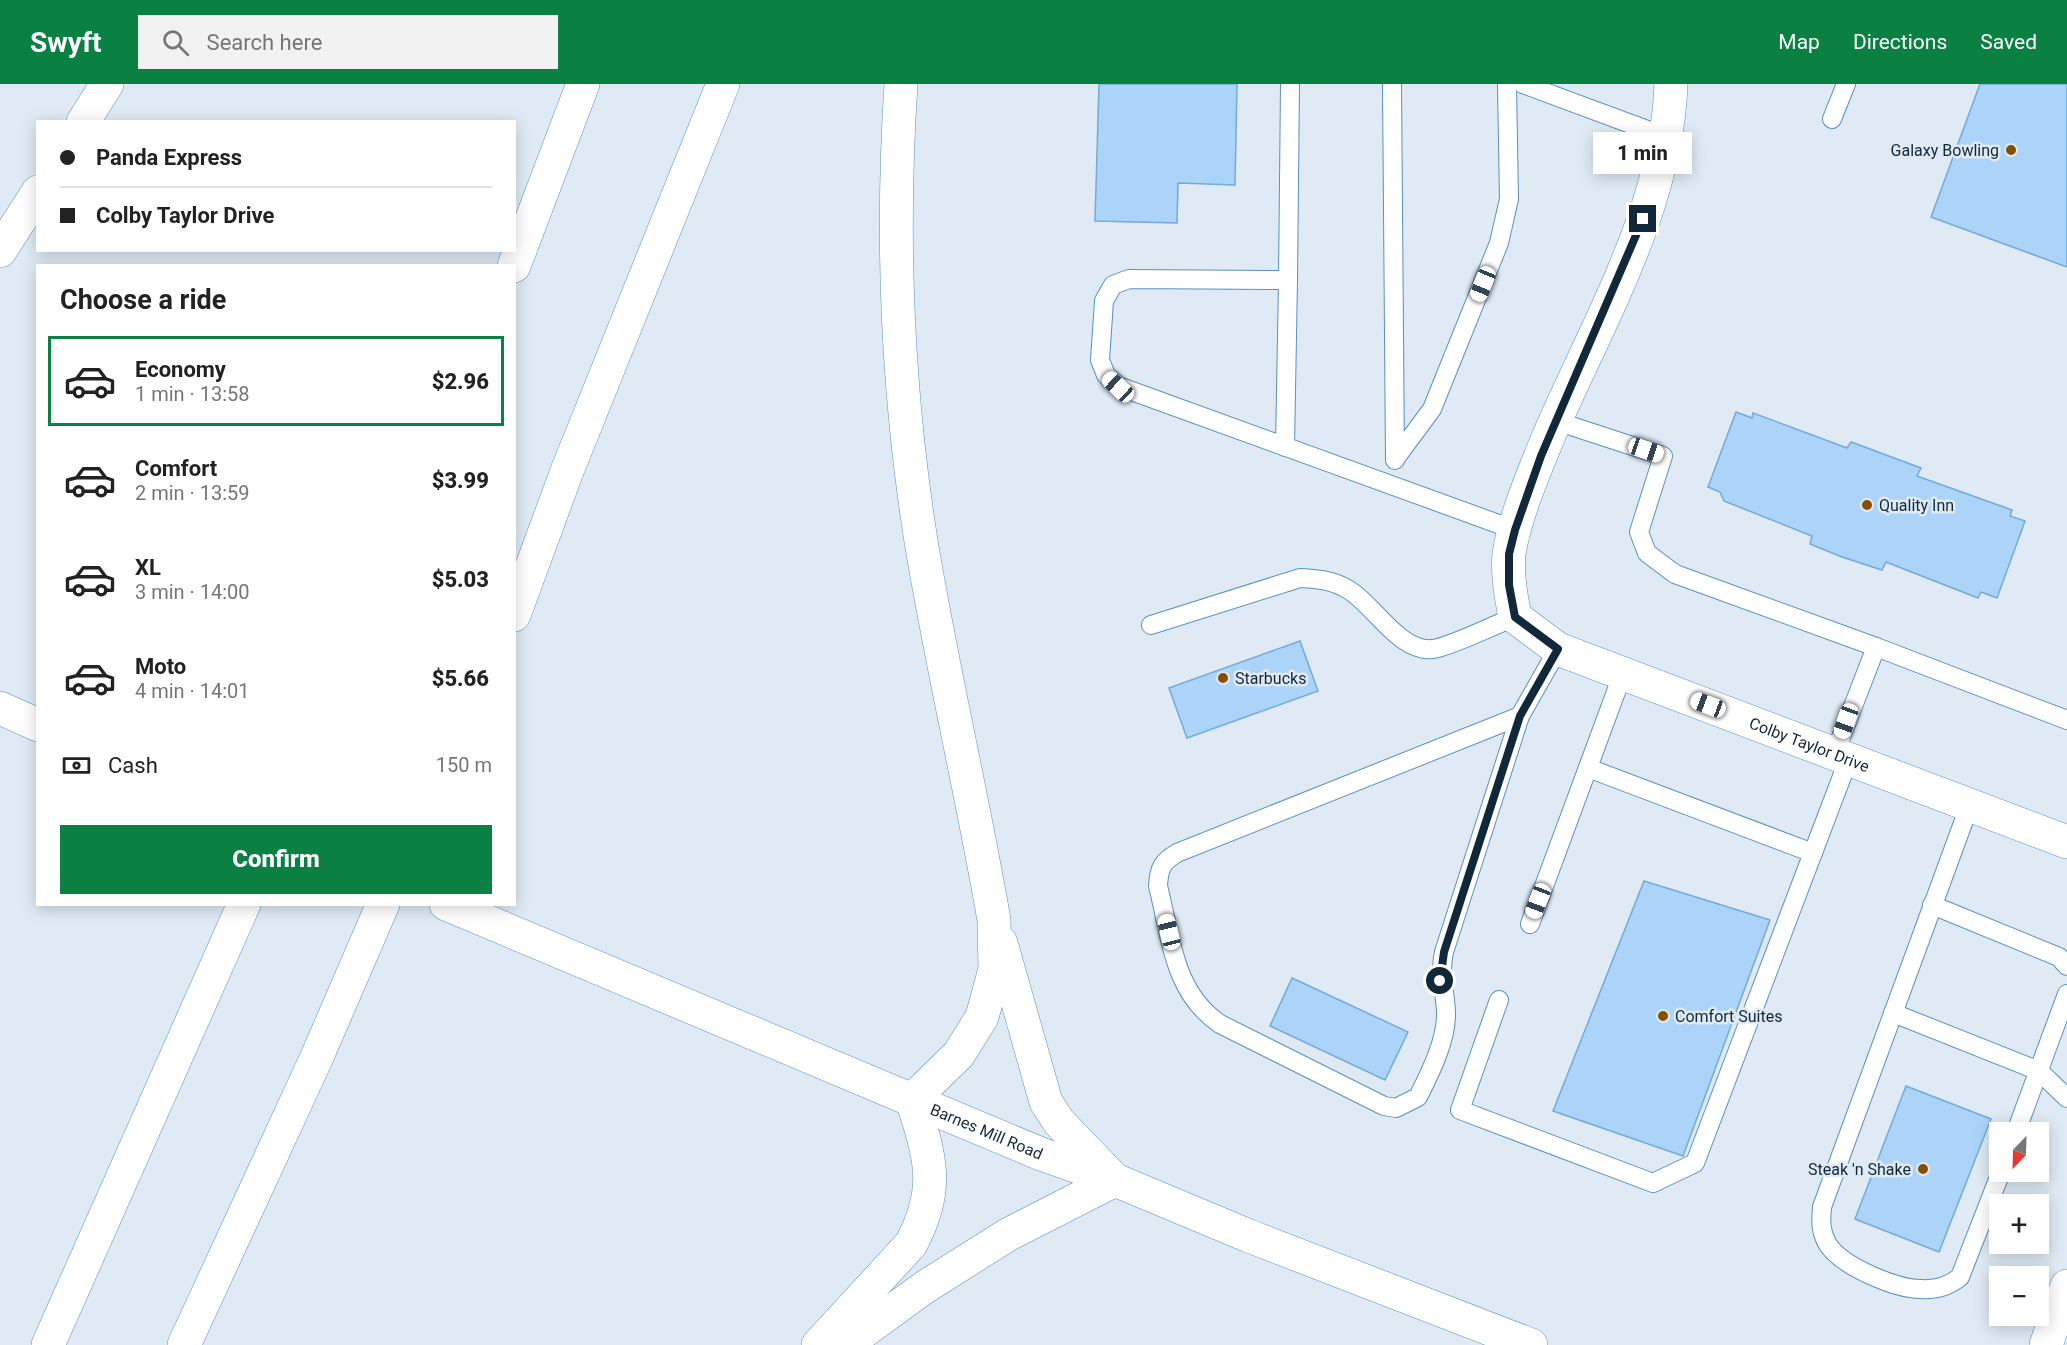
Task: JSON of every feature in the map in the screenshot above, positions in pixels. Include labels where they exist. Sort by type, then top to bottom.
[{"type":"main road","points":[[84,120],[107,84]]},
{"type":"main road","points":[[515,264],[583,84]]},
{"type":"main road","points":[[516,610],[576,449],[723,84]]},
{"type":"main road","points":[[845,1345],[925,1287],[1009,1233],[1115,1180],[1059,1122],[1047,1102],[994,920],[936,627],[908,445],[899,345],[896,239],[901,84]]},
{"type":"main road","points":[[1515,617],[1509,585],[1509,554],[1515,530],[1556,421],[1643,219],[1666,137],[1671,84]]},
{"type":"main road","points":[[0,250],[36,195]]},
{"type":"main road","name":"Colby Taylor Drive","points":[[1515,617],[1558,649],[2067,842]]},
{"type":"main road","points":[[0,708],[36,724]]},
{"type":"main road","points":[[48,1345],[243,906]]},
{"type":"main road","points":[[184,1345],[311,1069],[382,906]]},
{"type":"main road","name":"Barnes Mill Road","points":[[451,906],[1041,1154],[1115,1180],[1249,1236],[1531,1345]]},
{"type":"main road","points":[[818,1345],[911,1244],[924,1216],[930,1189],[930,1156],[912,1100],[959,1054],[982,1017],[995,969],[994,920]]},
{"type":"main road","points":[[2046,1345],[2067,1286]]},
{"type":"lane","points":[[1285,447],[1290,84]]},
{"type":"lane","points":[[1392,84],[1395,484]]},
{"type":"lane","points":[[1395,459],[1432,409],[1500,243],[1509,199],[1507,84]]},
{"type":"lane","points":[[1523,84],[1666,137]]},
{"type":"lane","points":[[1832,119],[1846,84]]},
{"type":"lane","points":[[1288,280],[1129,279],[1113,285],[1104,301],[1100,360],[1106,375],[1118,387],[1395,484],[1515,530]]},
{"type":"lane","points":[[1556,421],[1663,456],[1638,532],[1647,553],[1675,574],[2067,720]]},
{"type":"lane","points":[[1151,626],[1300,578],[1325,579],[1349,590],[1395,633],[1416,647],[1434,649],[1515,617]]},
{"type":"lane","points":[[1499,1000],[1460,1110],[1653,1183],[1695,1163],[1813,853],[1876,647]]},
{"type":"lane","points":[[1520,716],[1163,861],[1158,886],[1181,979],[1202,1012],[1220,1024],[1384,1106],[1396,1108],[1418,1097],[1445,1028],[1446,1011],[1440,969],[1444,952],[1520,716],[1558,649]]},
{"type":"lane","points":[[1530,924],[1623,673]]},
{"type":"lane","points":[[1588,768],[1813,853]]},
{"type":"lane","points":[[1970,804],[1822,1207],[1820,1226],[1828,1245],[1850,1265],[1875,1277],[1919,1290],[1951,1284],[1960,1277],[1964,1269],[1997,1182]]},
{"type":"lane","points":[[1932,905],[2059,957],[2067,966]]},
{"type":"lane","points":[[2020,1122],[2067,994]]},
{"type":"lane","points":[[1893,1013],[2039,1071],[2067,1098]]},
{"type":"building","points":[[1099,84],[1237,84],[1235,185],[1178,183],[1177,223],[1095,221]]},
{"type":"building","name":"Galaxy Bowling","points":[[1980,84],[2067,84],[2067,267],[1931,217]]},
{"type":"building","name":"Quality Inn","points":[[1736,412],[1752,418],[1753,413],[1847,448],[1851,442],[1921,468],[1917,476],[2012,510],[2010,516],[2025,521],[1997,598],[1981,592],[1978,598],[1886,562],[1882,570],[1842,557],[1810,544],[1812,536],[1724,501],[1720,492],[1708,487]]},
{"type":"building","points":[[1300,641],[1318,691],[1187,738],[1169,688]]},
{"type":"building","name":"Comfort Suites","points":[[1644,881],[1770,920],[1683,1156],[1553,1111]]},
{"type":"building","points":[[1292,978],[1408,1032],[1385,1080],[1270,1026]]},
{"type":"building","name":"Steak 'n Shake","points":[[1906,1086],[1991,1119],[1939,1252],[1855,1219]]},
{"type":"place","name":"Galaxy Bowling","points":[[2011,150]]},
{"type":"place","name":"Quality Inn","points":[[1867,505]]},
{"type":"place","name":"Starbucks","points":[[1223,678]]},
{"type":"place","name":"Comfort Suites","points":[[1663,1016]]},
{"type":"place","name":"Steak 'n Shake","points":[[1923,1169]]},
{"type":"route","points":[[1440,981],[1444,952],[1520,716],[1558,649],[1515,617],[1509,585],[1509,554],[1515,530],[1541,456],[1617,284],[1643,219]]}]
